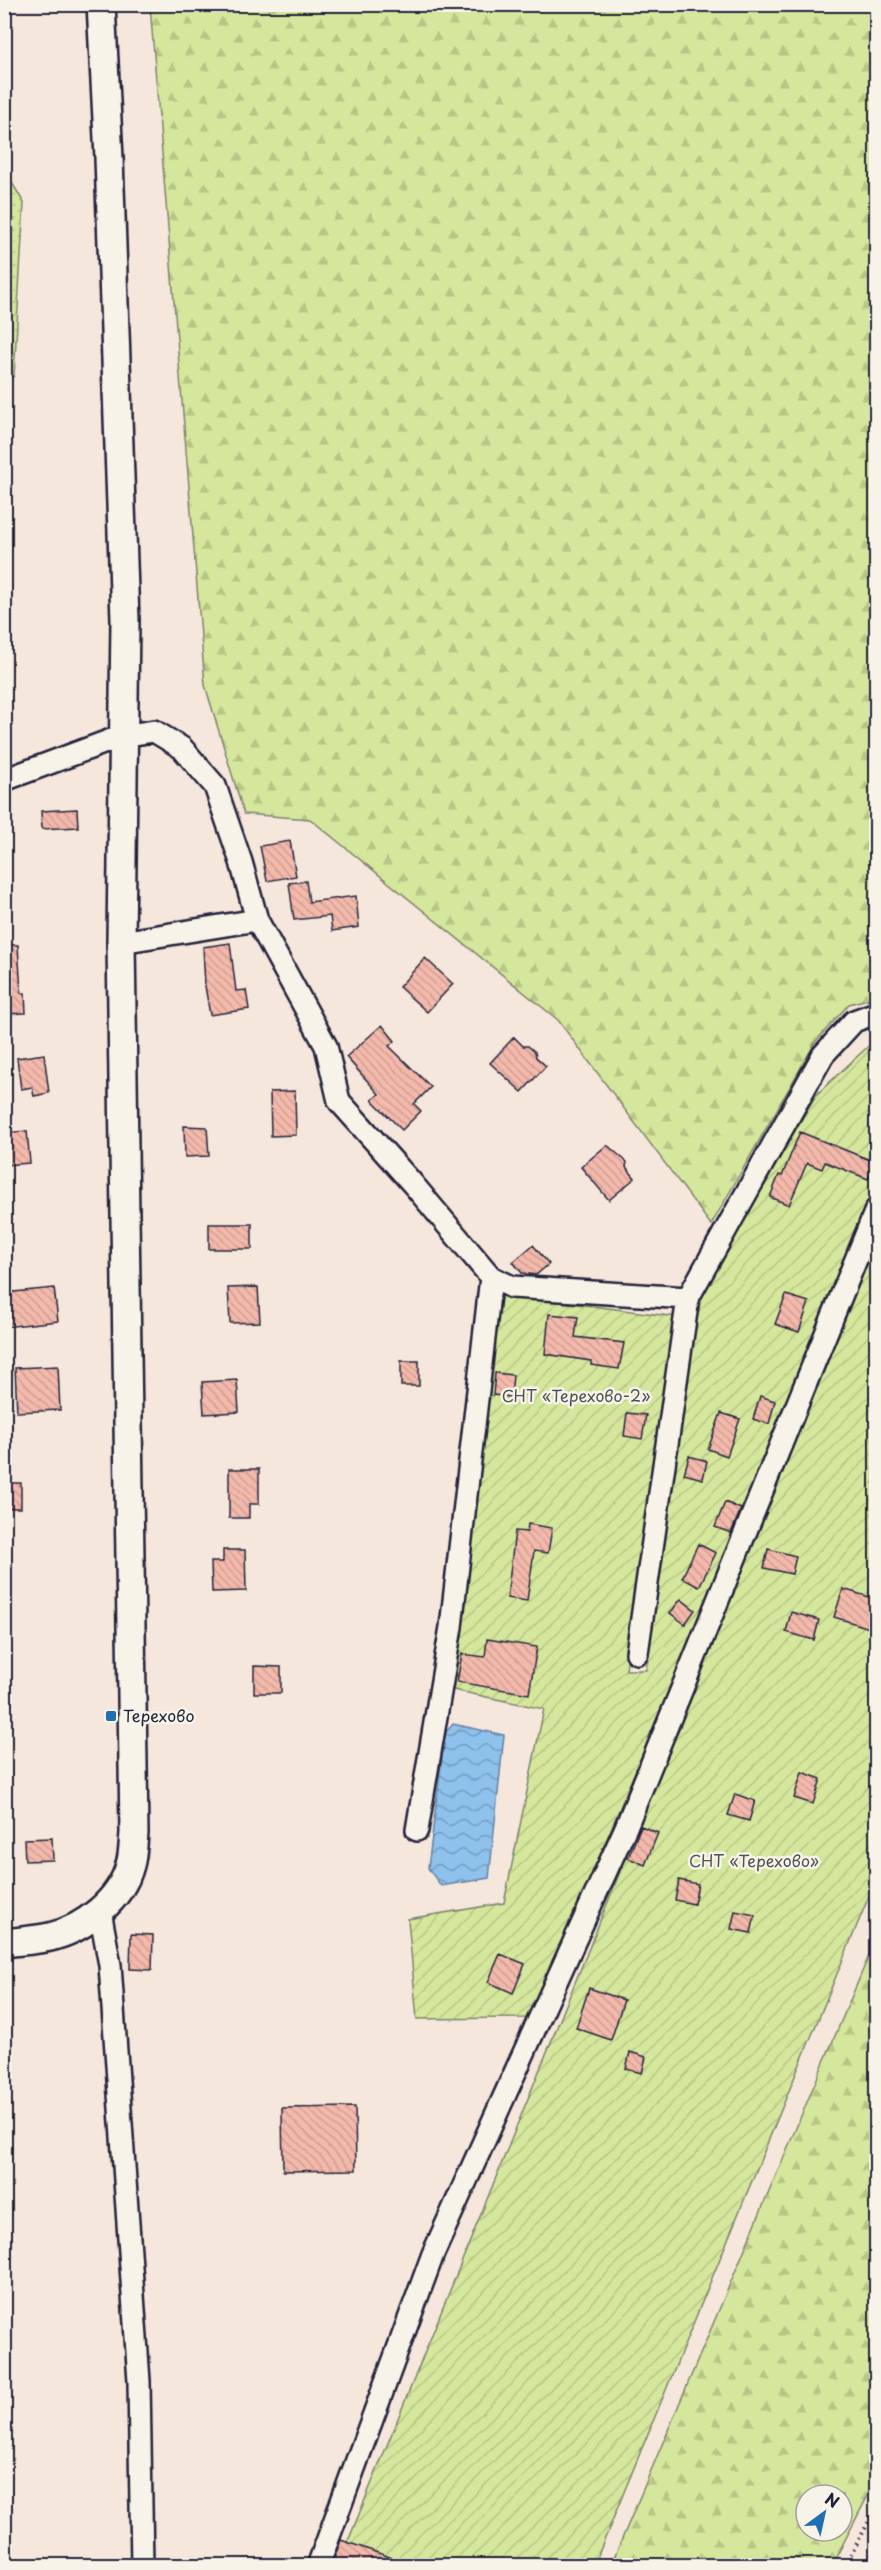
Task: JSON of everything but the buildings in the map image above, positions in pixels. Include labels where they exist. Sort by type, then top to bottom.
[{"type":"main road","points":[[4,1943],[52,1936],[75,1927],[100,1911],[115,1896],[130,1867],[134,1833],[121,942],[124,608],[109,158],[101,4]]},
{"type":"street","points":[[4,780],[122,736],[154,731],[182,748],[215,786],[241,862],[257,920],[326,1046],[339,1101],[491,1277],[512,1287],[688,1298]]},
{"type":"street","points":[[121,942],[257,920]]},
{"type":"street","points":[[637,1653],[688,1298],[823,1055],[854,1021],[876,1013]]},
{"type":"street","points":[[318,2565],[433,2254],[626,1827],[876,1210]]},
{"type":"street","points":[[417,1830],[451,1627],[491,1277]]},
{"type":"street","points":[[100,1911],[110,1965],[139,2381],[142,2565]]},
{"type":"path","points":[[845,2565],[876,2508]]},
{"type":"green space","points":[[150,5],[876,5],[876,997],[849,1004],[816,1041],[711,1225],[558,1020],[310,819],[244,814],[205,685]]},
{"type":"green space","points":[[5,171],[24,203],[14,376],[5,380]]},
{"type":"green space","name":"СНТ «Терехово-2»","points":[[876,1039],[876,1195],[583,1896],[528,2018],[417,2019],[408,1919],[504,1903],[544,1709],[453,1690],[499,1294],[677,1317],[626,1670],[646,1670],[688,1350],[703,1286],[816,1095]]},
{"type":"green space","name":"СНТ «Терехово»","points":[[876,1242],[876,1879],[594,2565],[338,2566]]},
{"type":"green space","points":[[876,1939],[876,2480],[854,2522],[854,2483],[794,2483],[794,2543],[843,2543],[832,2565],[611,2565]]},
{"type":"water","points":[[453,1724],[504,1735],[489,1878],[441,1886],[428,1868],[445,1733]]},
{"type":"place","name":"Терехово","points":[[111,1716]]}]
